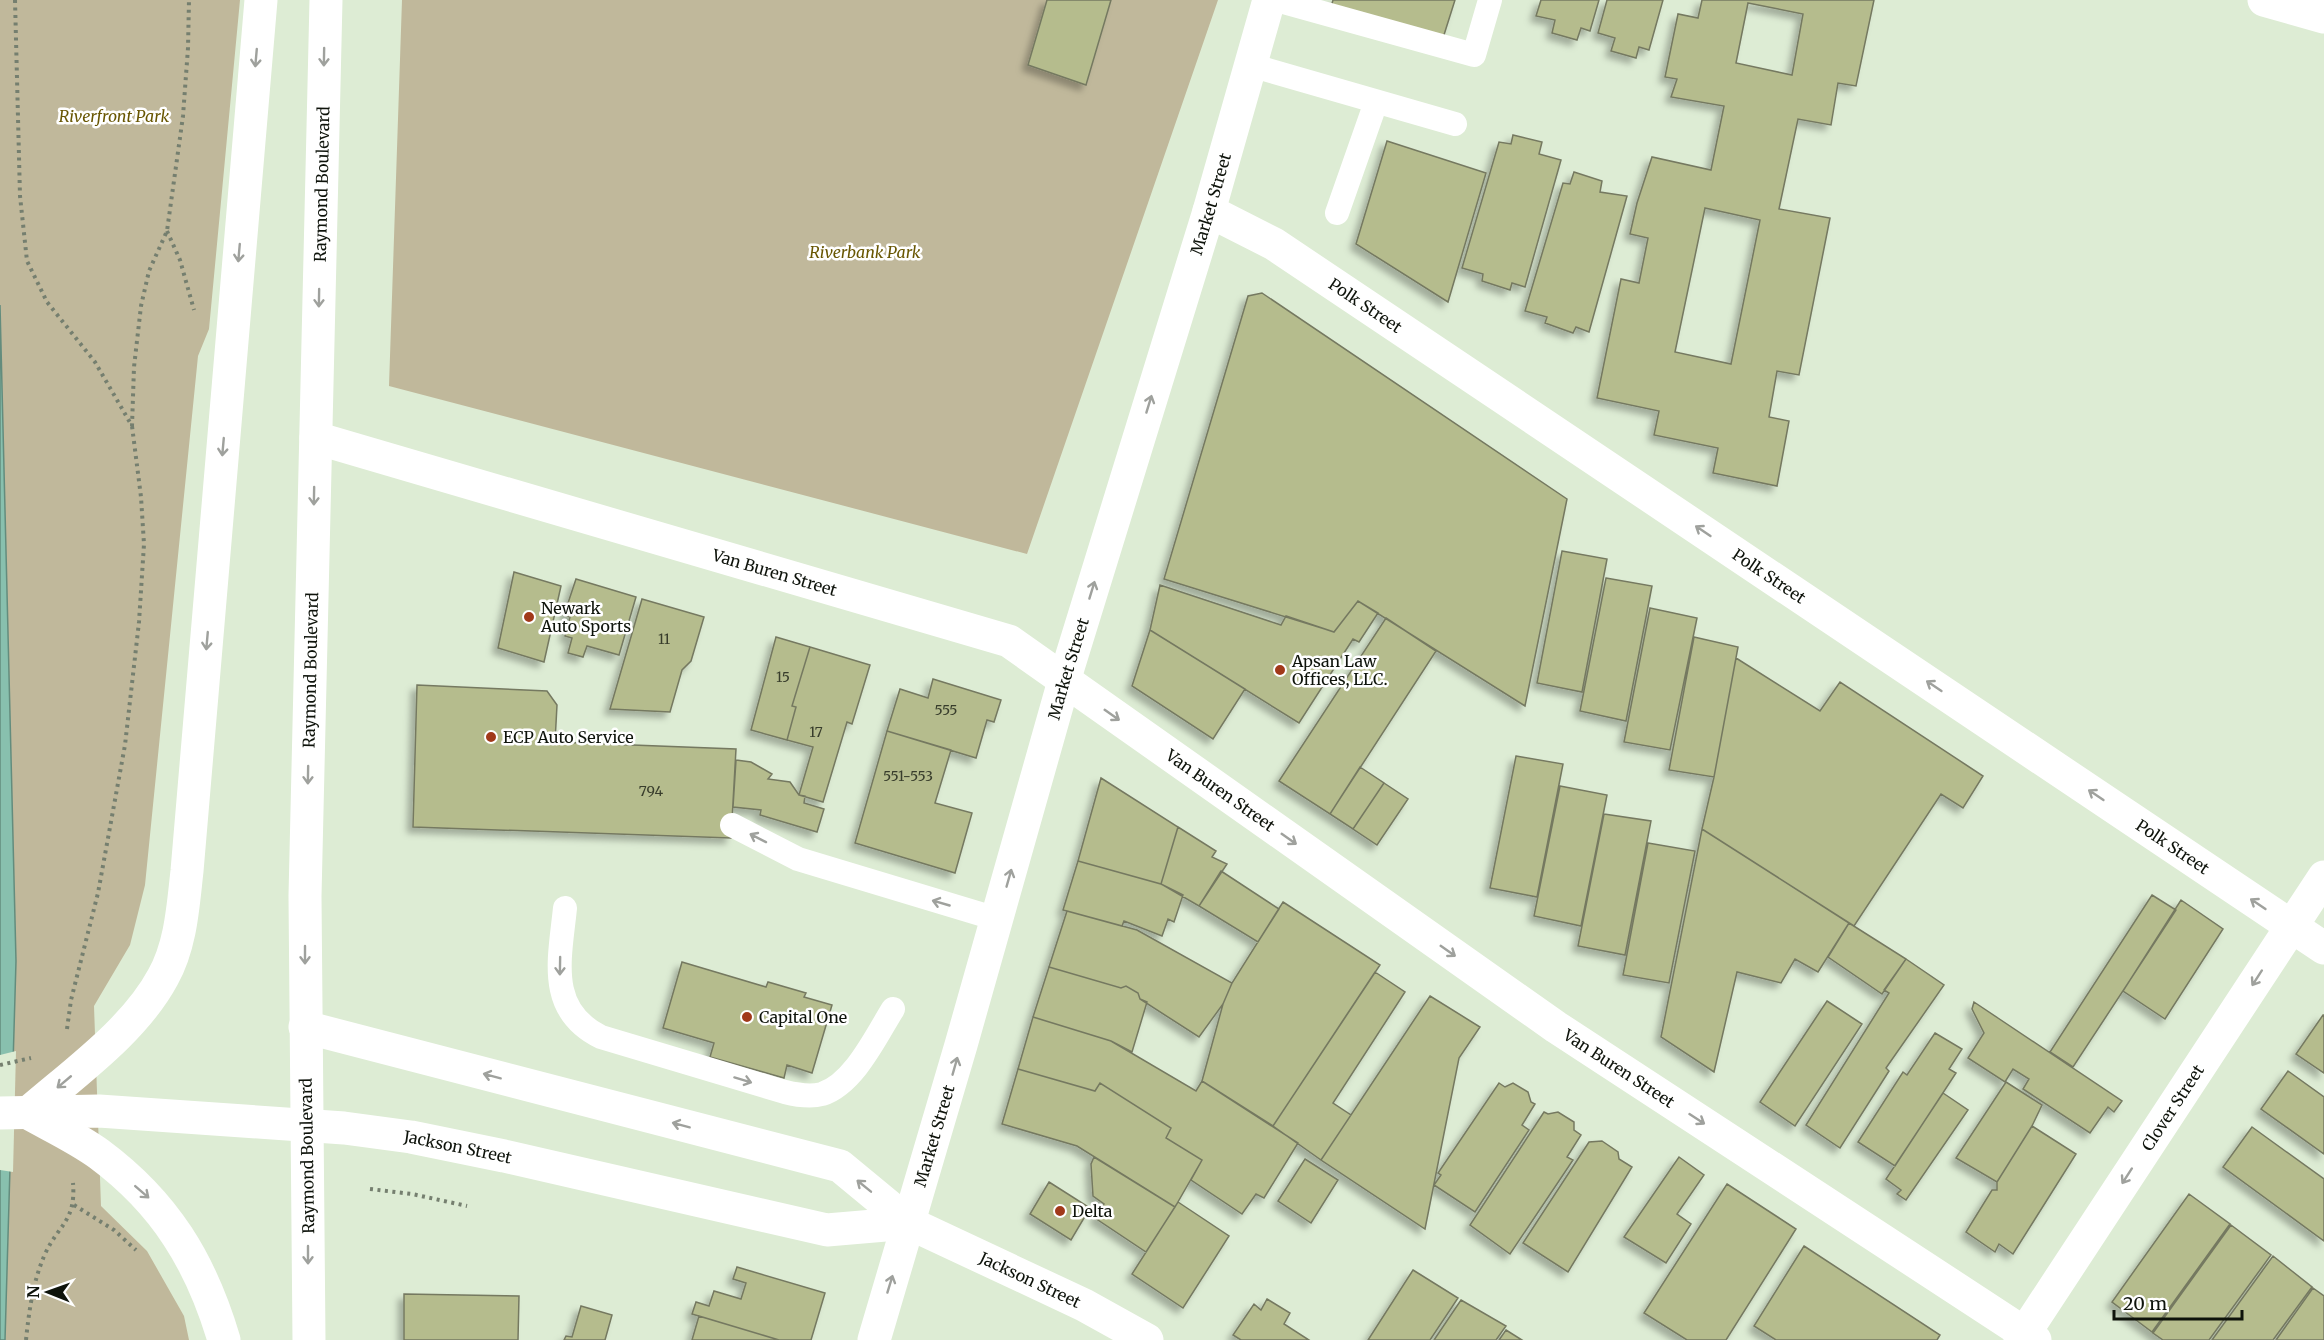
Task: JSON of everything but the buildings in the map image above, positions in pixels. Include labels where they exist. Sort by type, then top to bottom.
[{"type":"main road","points":[[224,1340],[215,1308],[182,1241],[150,1198],[98,1154],[14,1113],[100,1051],[137,1015],[164,977],[179,933],[189,859],[261,0]]},
{"type":"main road","name":"Raymond Boulevard","points":[[309,1340],[305,896],[326,0]]},
{"type":"main road","name":"Market Street","points":[[874,1340],[998,919],[1064,681],[1209,211],[1269,0]]},
{"type":"main road","points":[[2264,0],[2324,17]]},
{"type":"main road","name":"Polk Street","points":[[1209,211],[1274,244],[2324,948]]},
{"type":"main road","name":"Van Buren Street","points":[[316,438],[1009,640],[1556,1027],[2027,1338]]},
{"type":"main road","name":"Clover Street","points":[[2027,1338],[2324,877]]},
{"type":"main road","name":"Jackson Street","points":[[305,1027],[840,1166],[909,1223],[1084,1305],[1148,1340]]},
{"type":"main road","name":"Jackson Street","points":[[14,1113],[99,1111],[259,1120],[344,1128],[411,1137],[504,1156],[827,1230],[909,1223]]},
{"type":"lane","points":[[1276,0],[1474,55],[1490,0]]},
{"type":"lane","points":[[1250,65],[1455,124]]},
{"type":"lane","points":[[1337,213],[1376,102]]},
{"type":"lane","points":[[732,825],[798,859],[998,919]]},
{"type":"lane","points":[[565,908],[560,965],[561,991],[569,1011],[588,1030],[601,1037],[786,1092],[820,1095],[837,1087],[854,1070],[893,1009]]},
{"type":"path","points":[[15,0],[20,196],[27,261],[47,302],[95,362],[132,426]]},
{"type":"path","points":[[67,1030],[71,1000],[98,893],[125,745],[139,622],[144,544],[132,426],[134,367],[141,306],[149,272],[167,231],[183,116],[189,0]]},
{"type":"path","points":[[26,1340],[30,1302],[45,1254],[74,1205],[73,1189]]},
{"type":"path","points":[[369,1189],[412,1194],[467,1206]]},
{"type":"path","points":[[74,1205],[114,1230],[143,1255]]},
{"type":"green space","name":"Riverfront Park","points":[[0,0],[240,0],[209,329],[198,356],[145,885],[130,945],[94,1006],[101,1206],[147,1251],[184,1316],[189,1340],[5,1340],[16,961],[0,305]]},
{"type":"green space","name":"Riverbank Park","points":[[402,0],[1218,0],[1027,554],[389,386]]},
{"type":"water","points":[[0,305],[16,961],[5,1340],[0,1340]]},
{"type":"pier","points":[[16,1051],[13,1172],[0,1170],[0,1055]]},
{"type":"place","name":"Newark Auto Sports","points":[[529,617]]},
{"type":"place","name":"Apsan Law Offices, LLC.","points":[[1280,670]]},
{"type":"place","name":"ECP Auto Service","points":[[491,737]]},
{"type":"place","name":"Capital One","points":[[747,1017]]},
{"type":"place","name":"Delta","points":[[1060,1211]]}]
